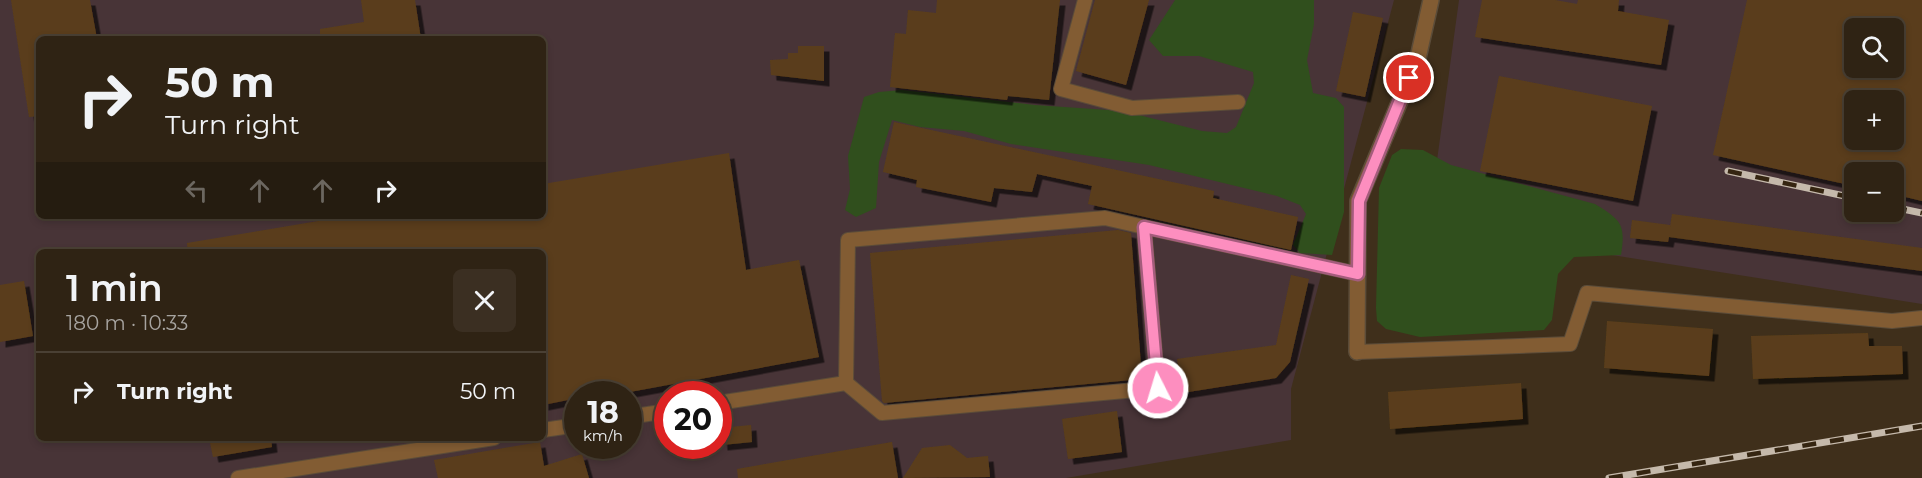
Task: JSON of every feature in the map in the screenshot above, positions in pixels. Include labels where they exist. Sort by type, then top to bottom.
[{"type":"street","points":[[1357,352],[1359,201],[1418,58],[1431,0]]},
{"type":"lane","points":[[1085,0],[1061,89],[1132,108],[1239,102]]},
{"type":"lane","points":[[846,383],[848,240],[1105,218],[1358,274]]},
{"type":"lane","points":[[732,401],[846,383],[882,413],[1158,388],[1144,227]]},
{"type":"lane","points":[[1357,352],[1570,344],[1587,293],[1892,321],[1922,318]]},
{"type":"lane","points":[[546,430],[564,427]]},
{"type":"lane","points":[[238,478],[475,441]]},
{"type":"shaded area","points":[[0,0],[1394,0],[1291,389],[1291,440],[1066,478],[0,478]]},
{"type":"shaded area","points":[[1459,0],[1922,0],[1922,304],[1428,226]]},
{"type":"green space","points":[[1175,0],[1314,0],[1314,24],[1307,60],[1313,93],[1336,98],[1344,107],[1344,212],[1332,255],[1300,253],[1293,245],[1306,214],[1300,205],[1277,196],[1149,165],[1011,144],[964,131],[920,127],[892,120],[879,162],[876,208],[856,217],[845,210],[850,189],[848,156],[864,97],[879,92],[902,90],[1035,105],[1123,111],[1202,131],[1227,133],[1236,127],[1254,83],[1253,72],[1199,56],[1163,56],[1149,40]]},
{"type":"green space","points":[[1401,149],[1423,150],[1451,165],[1595,204],[1611,214],[1620,224],[1623,236],[1621,255],[1574,257],[1558,274],[1552,320],[1544,330],[1420,337],[1386,329],[1377,321],[1376,308],[1379,188],[1392,155]]},
{"type":"building","points":[[11,0],[90,0],[96,36],[36,36],[36,116],[29,117]]},
{"type":"building","points":[[361,0],[415,0],[421,36],[320,36],[320,29],[364,22]]},
{"type":"building","points":[[937,0],[1060,0],[1049,100],[1008,96],[1007,100],[890,87],[895,33],[906,34],[908,10],[936,13]]},
{"type":"building","points":[[1095,0],[1149,0],[1126,85],[1076,71]]},
{"type":"building","points":[[1482,0],[1555,0],[1577,4],[1578,0],[1619,0],[1618,11],[1669,20],[1661,65],[1475,37]]},
{"type":"building","points":[[1747,0],[1922,0],[1922,201],[1904,197],[1904,162],[1844,162],[1844,184],[1713,155]]},
{"type":"building","points":[[1353,12],[1383,18],[1365,97],[1336,91]]},
{"type":"building","points":[[798,46],[824,46],[824,81],[771,75],[770,60],[788,59],[788,53],[798,53]]},
{"type":"building","points":[[1499,76],[1652,106],[1633,201],[1480,171]]},
{"type":"building","points":[[894,122],[1214,191],[1213,198],[1298,217],[1291,250],[1088,204],[1092,186],[1037,174],[1032,192],[994,188],[991,202],[916,187],[917,180],[883,172]]},
{"type":"building","points":[[729,153],[746,270],[799,260],[819,357],[689,381],[654,381],[654,388],[642,390],[642,381],[564,381],[564,401],[546,404],[546,249],[188,249],[187,243],[330,219],[546,219],[546,184]]},
{"type":"building","points":[[1672,214],[1922,248],[1922,271],[1669,237],[1668,242],[1630,238],[1632,220],[1670,225],[1670,227]]},
{"type":"building","points":[[1118,230],[1131,233],[1142,379],[884,403],[882,401],[870,253]]},
{"type":"building","points":[[1291,275],[1309,279],[1290,362],[1276,378],[1182,393],[1177,359],[1276,345]]},
{"type":"building","points":[[24,281],[33,336],[0,342],[0,285]]},
{"type":"building","points":[[1607,321],[1713,329],[1709,376],[1604,368]]},
{"type":"building","points":[[1868,333],[1869,346],[1902,346],[1903,374],[1753,379],[1751,336]]},
{"type":"building","points":[[1521,383],[1523,419],[1390,429],[1388,392]]},
{"type":"building","points":[[1117,411],[1122,452],[1068,459],[1062,419]]},
{"type":"building","points":[[751,425],[752,442],[732,444],[732,427]]},
{"type":"building","points":[[210,441],[271,441],[272,447],[213,457]]},
{"type":"building","points":[[540,442],[544,466],[566,459],[583,459],[589,478],[438,478],[434,460]]},
{"type":"building","points":[[892,442],[898,478],[738,478],[737,469]]},
{"type":"building","points":[[950,445],[967,458],[988,456],[990,477],[903,478],[922,448]]},
{"type":"railway","points":[[1728,171],[1844,196]]},
{"type":"railway","points":[[1904,209],[1922,213]]},
{"type":"railway","points":[[1609,478],[1922,426]]},
{"type":"route","points":[[1158,388],[1144,227],[1312,266],[1358,274],[1359,201],[1409,78]]}]
